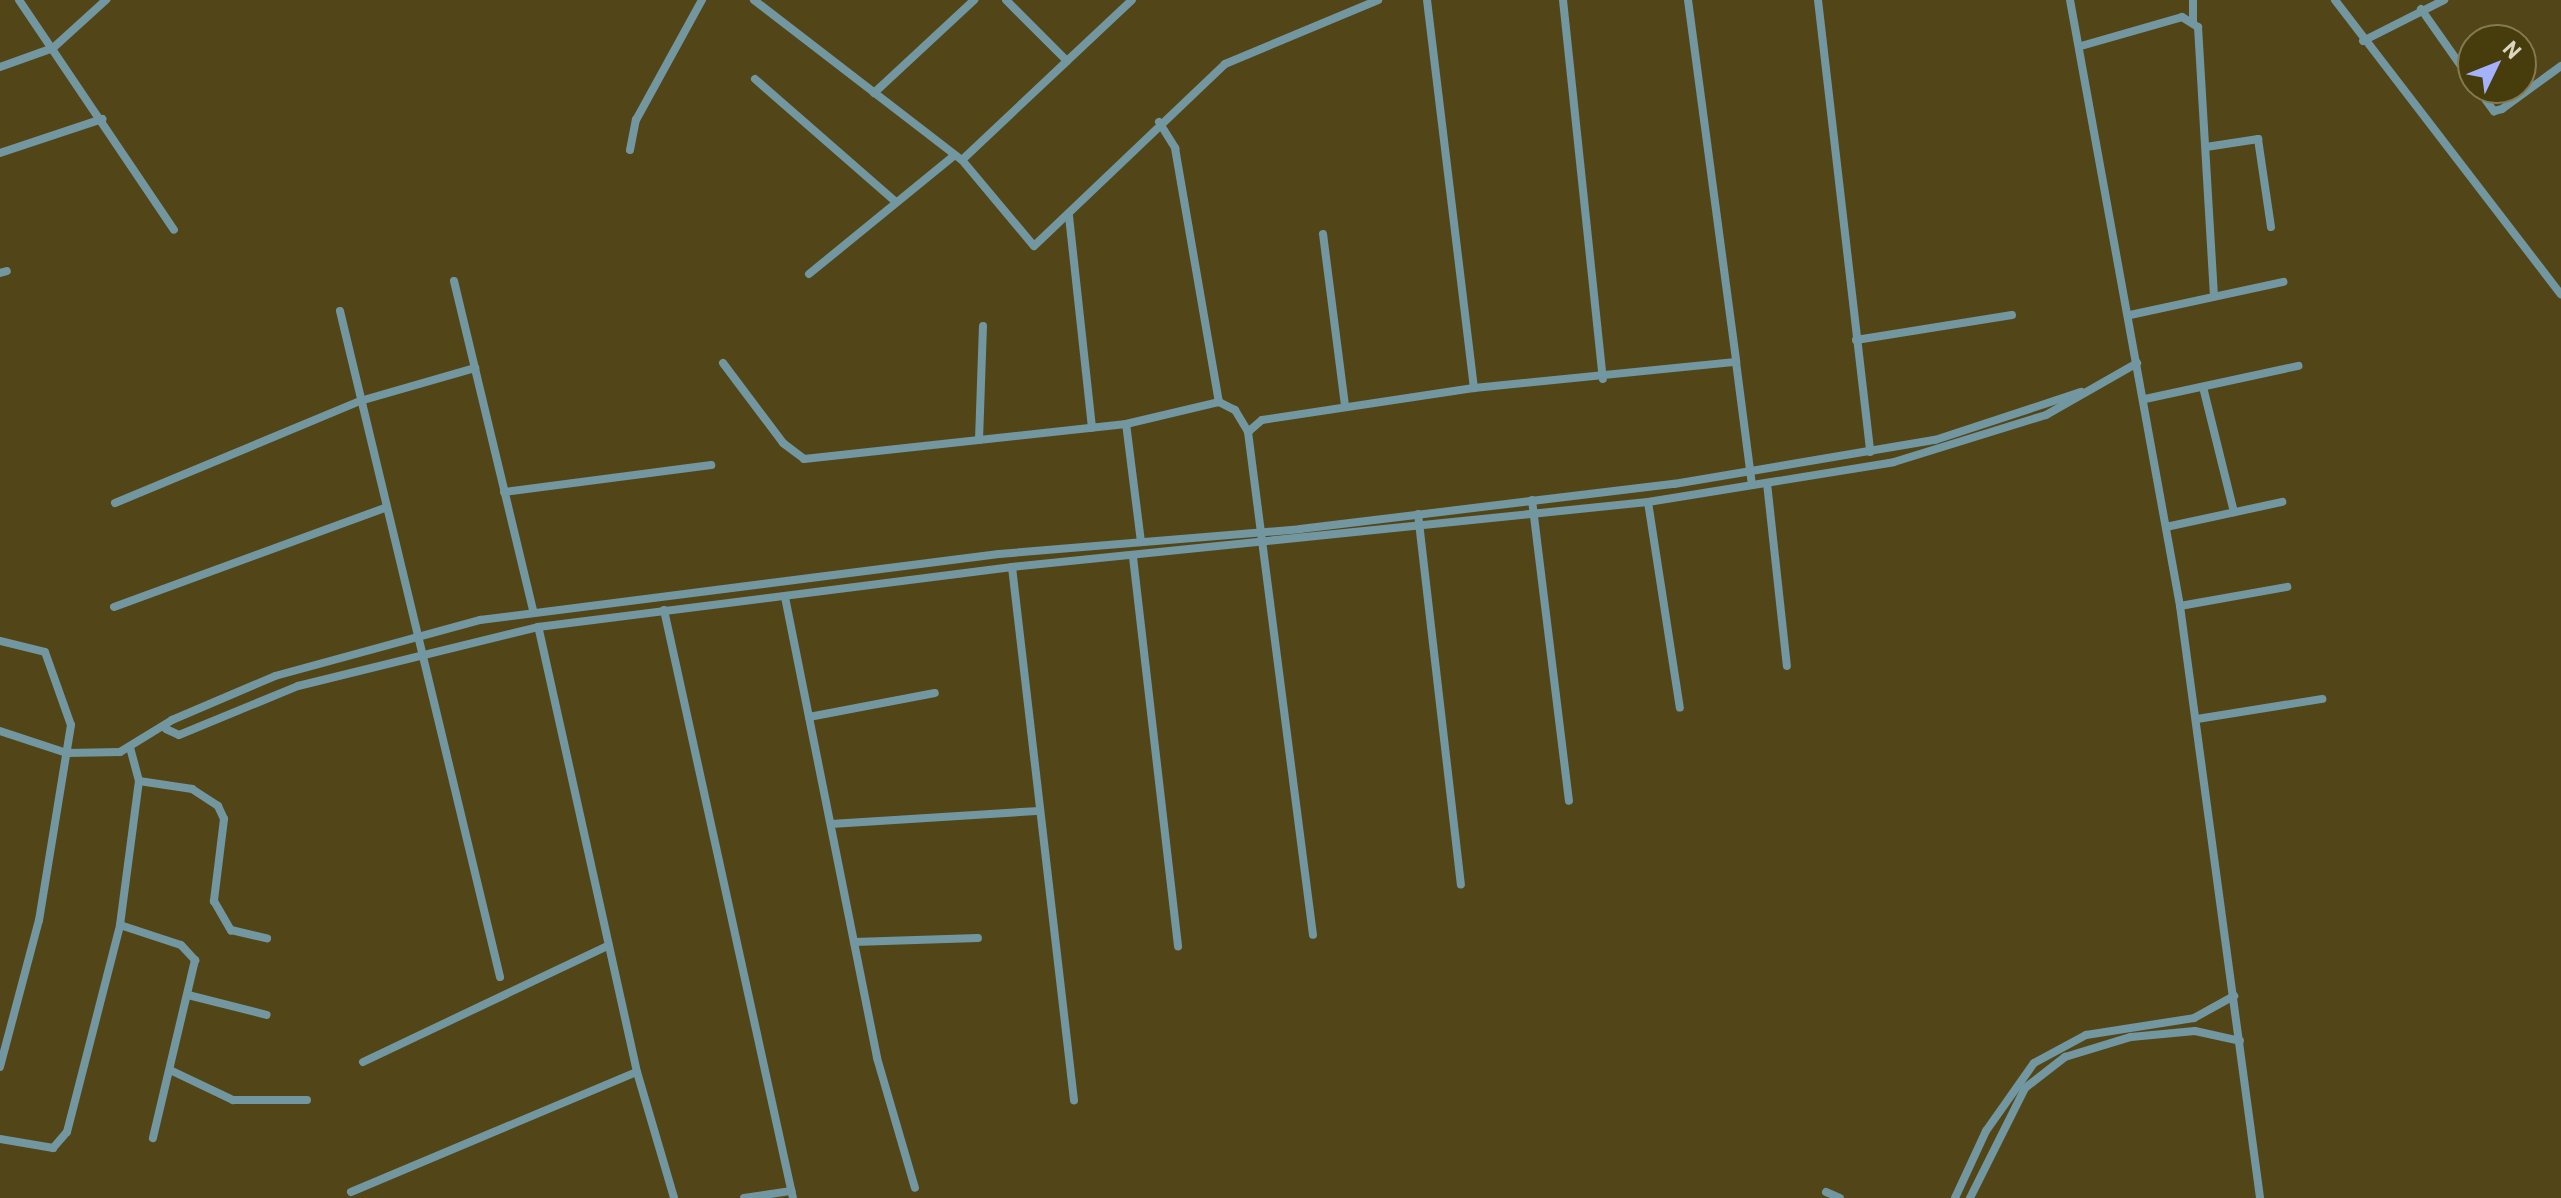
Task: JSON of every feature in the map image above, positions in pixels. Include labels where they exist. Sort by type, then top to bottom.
[{"type":"street","points":[[19,0],[174,230]]},
{"type":"street","points":[[0,67],[53,48],[106,0]]},
{"type":"street","points":[[630,150],[636,120],[702,0]]},
{"type":"street","points":[[754,0],[958,157],[1028,244],[1042,243],[1159,122],[1225,64],[1378,0]]},
{"type":"street","points":[[874,93],[974,0]]},
{"type":"street","points":[[1006,0],[1067,61]]},
{"type":"street","points":[[809,274],[896,202],[958,157],[1132,0]]},
{"type":"street","points":[[1427,0],[1474,388]]},
{"type":"street","points":[[1563,0],[1603,379]]},
{"type":"street","points":[[1688,0],[1752,485]]},
{"type":"street","points":[[1818,0],[1870,452]]},
{"type":"street","points":[[2070,0],[2130,315],[2180,606],[2260,1198]]},
{"type":"street","points":[[2193,0],[2206,147],[2214,295]]},
{"type":"street","points":[[2335,0],[2363,41],[2561,294]]},
{"type":"street","points":[[2363,41],[2444,0]]},
{"type":"street","points":[[2421,9],[2457,60]]},
{"type":"street","points":[[2081,46],[2193,21]]},
{"type":"street","points":[[2537,83],[2561,66]]},
{"type":"street","points":[[755,79],[896,202]]},
{"type":"street","points":[[2489,104],[2494,111],[2509,104]]},
{"type":"street","points":[[0,153],[102,119]]},
{"type":"street","points":[[1159,122],[1175,148],[1219,402]]},
{"type":"street","points":[[2206,147],[2258,139],[2271,227]]},
{"type":"street","points":[[1069,216],[1092,428]]},
{"type":"street","points":[[1323,234],[1345,405]]},
{"type":"street","points":[[454,281],[533,611]]},
{"type":"street","points":[[2130,315],[2283,282]]},
{"type":"street","points":[[340,311],[417,654],[500,977]]},
{"type":"street","points":[[1856,340],[2012,315]]},
{"type":"street","points":[[979,440],[983,326]]},
{"type":"street","points":[[1248,432],[1262,420],[1345,405],[1474,388],[1603,379],[1736,362]]},
{"type":"street","points":[[723,363],[783,443],[804,459],[1126,424],[1219,402],[1235,410],[1248,432],[1267,546],[1313,935]]},
{"type":"street","points":[[0,731],[67,753],[130,747],[166,729],[206,703],[295,669],[533,611],[810,578],[1418,514],[1749,472],[1870,452],[1962,432],[2081,392],[2137,363]]},
{"type":"street","points":[[2145,399],[2298,366]]},
{"type":"street","points":[[115,503],[360,401],[475,368]]},
{"type":"street","points":[[2203,387],[2234,512]]},
{"type":"street","points":[[166,729],[179,735],[298,686],[417,654],[538,627],[1012,567],[1267,546],[1648,502],[1767,483],[1980,440],[2062,408],[2081,392]]},
{"type":"street","points":[[1126,424],[1141,542]]},
{"type":"street","points":[[504,492],[711,465]]},
{"type":"street","points":[[1767,483],[1787,666]]},
{"type":"street","points":[[1532,500],[1569,801]]},
{"type":"street","points":[[1648,502],[1680,708]]},
{"type":"street","points":[[2166,527],[2282,502]]},
{"type":"street","points":[[114,607],[385,508]]},
{"type":"street","points":[[1418,514],[1461,885]]},
{"type":"street","points":[[1133,557],[1178,946]]},
{"type":"street","points":[[1012,567],[1074,1100]]},
{"type":"street","points":[[810,578],[811,594]]},
{"type":"street","points":[[2180,606],[2287,587]]},
{"type":"street","points":[[785,597],[854,942],[915,1188]]},
{"type":"street","points":[[599,603],[601,617]]},
{"type":"street","points":[[664,610],[792,1195],[744,1198]]},
{"type":"street","points":[[538,627],[637,1072],[674,1198]]},
{"type":"street","points":[[0,641],[45,652],[71,725],[39,920],[0,1067]]},
{"type":"street","points":[[295,669],[298,686]]},
{"type":"street","points":[[809,717],[935,693]]},
{"type":"street","points":[[2197,719],[2322,699]]},
{"type":"street","points":[[0,1139],[53,1148],[64,1140],[120,925],[139,781],[130,747]]},
{"type":"street","points":[[139,781],[192,789],[218,806],[224,819],[214,901],[231,930],[267,938]]},
{"type":"street","points":[[831,824],[1040,811]]},
{"type":"street","points":[[120,925],[191,952],[188,995],[153,1138]]},
{"type":"street","points":[[854,942],[978,938]]},
{"type":"street","points":[[363,1062],[609,945]]},
{"type":"street","points":[[188,995],[267,1015]]},
{"type":"street","points":[[1955,1198],[1986,1131],[2016,1080],[2086,1035],[2194,1018],[2234,996]]},
{"type":"street","points":[[1970,1198],[1998,1134],[2025,1088],[2090,1046],[2195,1031],[2240,1041]]},
{"type":"street","points":[[2086,1035],[2090,1046]]},
{"type":"street","points":[[170,1070],[233,1100],[307,1100]]},
{"type":"street","points":[[351,1192],[637,1072]]},
{"type":"street","points":[[2016,1080],[2025,1088]]},
{"type":"street","points":[[1986,1131],[1998,1134]]},
{"type":"street","points":[[1826,1192],[1840,1198]]}]
